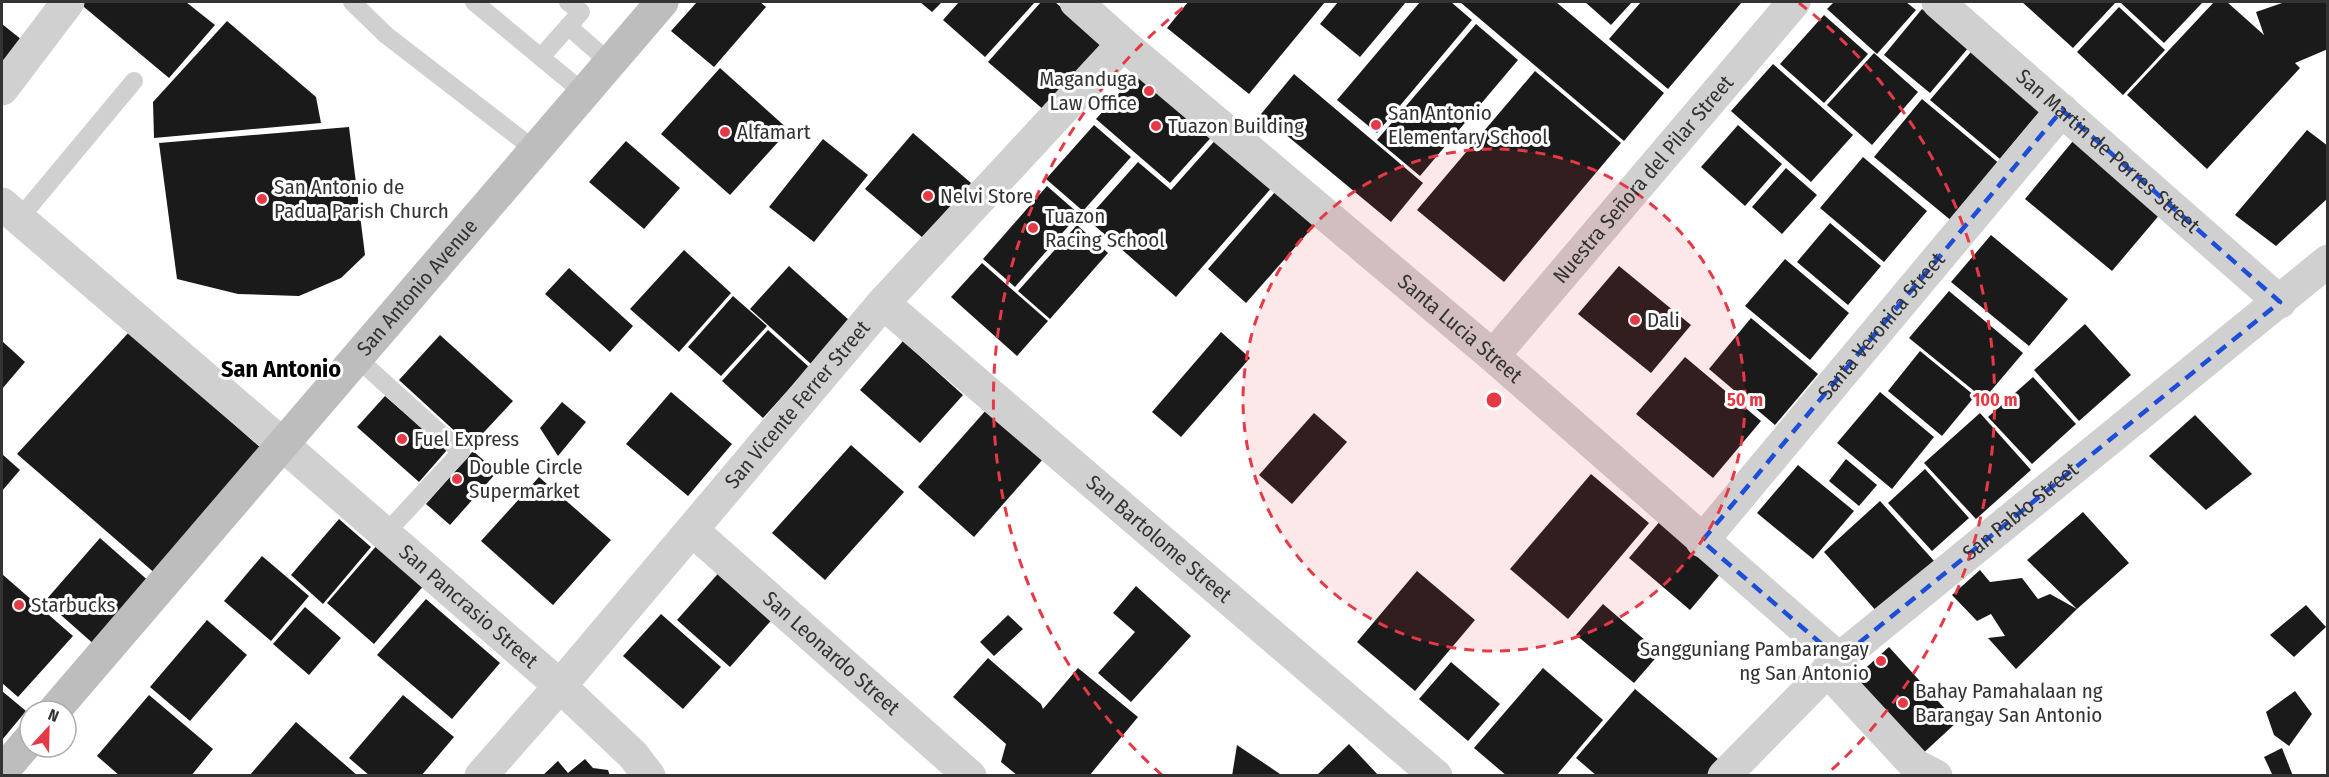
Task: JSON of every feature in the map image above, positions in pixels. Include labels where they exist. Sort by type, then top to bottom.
[{"type":"main road","name":"San Antonio Avenue","points":[[64,699],[662,2]]},
{"type":"main road","points":[[2,772],[18,753]]},
{"type":"street","points":[[2,89],[68,2]]},
{"type":"street","name":"Santa Lucia Street","points":[[1076,2],[1493,356],[1702,541],[1834,665],[1915,765],[1936,776]]},
{"type":"street","name":"Nuestra Señora del Pilar Street","points":[[1493,356],[1794,2]]},
{"type":"street","name":"San Martin de Porres Street","points":[[1938,2],[2280,302]]},
{"type":"street","name":"San Vicente Ferrer Street","points":[[481,776],[560,686],[883,303],[1123,44]]},
{"type":"street","name":"Santa Veronica Street","points":[[1702,541],[2062,110]]},
{"type":"street","name":"San Pancrasio Street","points":[[10,211],[560,686],[633,754],[649,776]]},
{"type":"street","name":"San Pablo Street","points":[[1724,776],[1834,665],[2328,261]]},
{"type":"street","name":"San Bartolome Street","points":[[883,303],[1436,776]]},
{"type":"street","name":"San Leonardo Street","points":[[692,530],[970,776]]},
{"type":"lane","points":[[352,2],[386,35],[535,150]]},
{"type":"lane","points":[[474,2],[584,93]]},
{"type":"lane","points":[[541,57],[580,12],[568,2]]},
{"type":"lane","points":[[568,26],[610,63]]},
{"type":"lane","points":[[10,211],[134,81]]},
{"type":"lane","points":[[357,358],[461,452],[385,534]]},
{"type":"highlighted area","points":[[2062,110],[2280,302],[1839,659],[1702,541]]},
{"type":"building","points":[[78,2],[186,2],[215,25],[169,78]]},
{"type":"building","points":[[697,2],[760,2],[766,7],[714,67],[671,31]]},
{"type":"building","points":[[920,2],[942,2],[932,12]]},
{"type":"building","points":[[959,2],[1035,2],[985,57],[943,20]]},
{"type":"building","points":[[1041,2],[1055,2],[1104,44],[1045,111],[988,62]]},
{"type":"building","points":[[1188,2],[1325,2],[1249,94],[1167,28]]},
{"type":"building","points":[[1338,2],[1406,2],[1360,57],[1320,24]]},
{"type":"building","points":[[1420,2],[1451,2],[1472,20],[1377,133],[1337,100]]},
{"type":"building","points":[[1460,2],[1556,2],[1664,93],[1624,141]]},
{"type":"building","points":[[1585,2],[1632,2],[1611,25]]},
{"type":"building","points":[[1641,2],[1742,2],[1668,89],[1609,39]]},
{"type":"building","points":[[1834,2],[1906,2],[1916,10],[1877,54],[1827,9]]},
{"type":"building","points":[[2022,2],[2116,2],[2073,48]]},
{"type":"building","points":[[2203,2],[2164,43],[2121,3]]},
{"type":"building","points":[[2214,2],[2227,2],[2264,35],[2256,12],[2285,2],[2328,2],[2328,49],[2295,63],[2300,68],[2207,169],[2127,95]]},
{"type":"building","points":[[2119,7],[2165,50],[2123,95],[2077,52]]},
{"type":"building","points":[[1922,9],[1969,47],[1930,93],[1884,55]]},
{"type":"building","points":[[1824,15],[1868,54],[1824,103],[1780,64]]},
{"type":"building","points":[[227,21],[316,97],[321,123],[154,138],[153,102]]},
{"type":"building","points":[[2,24],[22,40],[2,68]]},
{"type":"building","points":[[1476,24],[1518,60],[1420,176],[1377,140]]},
{"type":"building","points":[[1976,46],[2046,104],[2000,159],[1930,100]]},
{"type":"building","points":[[1874,53],[1918,92],[1872,145],[1827,105]]},
{"type":"building","points":[[1773,64],[1853,135],[1811,182],[1731,111]]},
{"type":"building","name":"Alfamart","points":[[720,68],[789,130],[730,195],[661,134]]},
{"type":"building","name":"Tuazon Building","points":[[1141,69],[1215,133],[1170,183],[1096,119]]},
{"type":"building","points":[[1535,71],[1621,143],[1504,282],[1417,210]]},
{"type":"building","points":[[1294,74],[1423,183],[1391,222],[1261,114]]},
{"type":"building","points":[[1922,99],[2001,165],[1953,222],[1874,157]]},
{"type":"building","points":[[1094,125],[1131,157],[1083,211],[1046,179]]},
{"type":"building","points":[[1738,125],[1782,164],[1745,206],[1701,167]]},
{"type":"building","name":"San Antonio de Padua Parish Church","points":[[349,127],[365,255],[341,278],[299,296],[238,294],[177,279],[159,143]]},
{"type":"building","points":[[2307,130],[2328,146],[2328,198],[2276,246],[2235,215]]},
{"type":"building","points":[[913,133],[971,183],[923,238],[865,189]]},
{"type":"building","points":[[1219,136],[1274,185],[1176,297],[1087,219],[1138,162],[1171,190]]},
{"type":"building","points":[[823,139],[868,175],[814,242],[769,207]]},
{"type":"building","points":[[626,141],[680,188],[644,229],[589,182]]},
{"type":"building","points":[[2073,141],[2161,213],[2112,271],[2025,199]]},
{"type":"building","points":[[1863,157],[1927,211],[1884,262],[1820,208]]},
{"type":"building","points":[[1786,168],[1817,195],[1782,234],[1752,207]]},
{"type":"building","points":[[1281,185],[1320,219],[1246,303],[1208,269]]},
{"type":"building","points":[[1047,186],[1079,214],[1015,287],[983,259]]},
{"type":"building","points":[[1830,223],[1881,266],[1848,305],[1797,262]]},
{"type":"building","points":[[1077,225],[1108,253],[1050,319],[1018,291]]},
{"type":"building","points":[[1991,235],[2068,299],[2029,346],[1951,282]]},
{"type":"building","points":[[684,250],[731,293],[679,352],[630,309]]},
{"type":"building","points":[[1785,259],[1849,313],[1810,360],[1745,306]]},
{"type":"building","points":[[982,263],[1048,321],[1017,356],[951,297]]},
{"type":"building","points":[[789,266],[850,321],[811,364],[750,309]]},
{"type":"building","name":"Dali","points":[[1619,266],[1691,325],[1651,373],[1578,314]]},
{"type":"building","points":[[569,268],[633,326],[610,352],[545,294]]},
{"type":"building","points":[[1949,291],[2023,353],[1984,399],[1909,338]]},
{"type":"building","points":[[733,296],[767,326],[721,376],[688,347]]},
{"type":"building","points":[[1751,318],[1818,374],[1775,425],[1709,369]]},
{"type":"building","points":[[2085,324],[2131,375],[2079,421],[2034,370]]},
{"type":"building","points":[[768,330],[809,367],[763,418],[722,381]]},
{"type":"building","points":[[130,331],[262,449],[157,575],[17,454]]},
{"type":"building","points":[[1221,332],[1250,358],[1181,437],[1152,412]]},
{"type":"building","points":[[440,335],[513,401],[471,446],[399,380]]},
{"type":"building","points":[[2,341],[25,362],[2,389]]},
{"type":"building","points":[[903,341],[963,395],[920,443],[860,390]]},
{"type":"building","points":[[1920,351],[1975,396],[1942,436],[1888,391]]},
{"type":"building","points":[[1685,357],[1761,421],[1713,478],[1636,414]]},
{"type":"building","points":[[2033,377],[2076,424],[2032,464],[1988,417]]},
{"type":"building","points":[[671,392],[732,444],[688,496],[626,444]]},
{"type":"building","points":[[1880,392],[1934,437],[1892,489],[1837,443]]},
{"type":"building","name":"Fuel Express","points":[[385,396],[447,450],[419,482],[357,427]]},
{"type":"building","points":[[562,402],[586,422],[558,456],[540,428]]},
{"type":"building","points":[[987,409],[1044,458],[974,537],[918,487]]},
{"type":"building","points":[[1314,413],[1347,442],[1292,504],[1259,475]]},
{"type":"building","points":[[1980,413],[2031,470],[1976,519],[1924,463]]},
{"type":"building","points":[[2195,415],[2252,474],[2206,510],[2149,456]]},
{"type":"building","points":[[851,445],[904,492],[825,580],[772,533]]},
{"type":"building","points":[[473,451],[497,472],[450,525],[426,504]]},
{"type":"building","points":[[2,454],[20,470],[2,491]]},
{"type":"building","points":[[1846,459],[1877,485],[1859,506],[1829,481]]},
{"type":"building","points":[[1798,465],[1854,511],[1813,559],[1757,513]]},
{"type":"building","points":[[1925,469],[1969,518],[1932,551],[1888,503]]},
{"type":"building","points":[[1591,474],[1649,523],[1568,619],[1510,569]]},
{"type":"building","points":[[539,477],[611,540],[553,605],[481,541]]},
{"type":"building","points":[[1880,501],[1935,562],[1878,613],[1824,552]]},
{"type":"building","points":[[2083,512],[2129,563],[2077,609],[2027,560]]},
{"type":"building","points":[[339,519],[371,547],[323,604],[291,575]]},
{"type":"building","points":[[1661,520],[1722,572],[1690,610],[1629,558]]},
{"type":"building","points":[[100,538],[151,583],[96,646],[45,601]]},
{"type":"building","points":[[378,544],[425,584],[374,644],[327,603]]},
{"type":"building","points":[[262,556],[309,596],[271,641],[224,601]]},
{"type":"building","points":[[723,568],[776,615],[730,667],[677,620]]},
{"type":"building","points":[[1980,570],[1990,582],[2022,578],[2038,599],[2050,594],[2077,609],[2016,669],[1988,638],[2005,636],[1991,614],[1977,621],[1952,595]]},
{"type":"building","points":[[1417,571],[1475,620],[1415,691],[1357,642]]},
{"type":"building","name":"Starbucks","points":[[2,574],[73,636],[18,697],[2,683]]},
{"type":"building","points":[[1136,586],[1191,636],[1131,702],[1098,673],[1135,632],[1113,613]]},
{"type":"building","points":[[426,599],[500,663],[452,719],[377,655]]},
{"type":"building","points":[[1603,604],[1660,653],[1634,683],[1576,635]]},
{"type":"building","points":[[2306,605],[2326,627],[2294,657],[2270,635]]},
{"type":"building","points":[[305,607],[341,638],[309,675],[273,644]]},
{"type":"building","points":[[661,614],[721,667],[683,709],[623,656]]},
{"type":"building","points":[[1008,615],[1023,629],[994,656],[980,642]]},
{"type":"building","points":[[207,620],[247,655],[190,721],[150,687]]},
{"type":"building","name":"Bahay Pamahalaan ng Barangay San Antonio","points":[[1889,647],[1957,722],[1918,758],[1849,683]]},
{"type":"building","points":[[988,658],[1041,704],[1043,709],[1078,668],[1138,717],[1089,776],[1033,776],[1031,774],[1018,776],[1001,762],[1006,744],[953,697]]},
{"type":"building","points":[[1451,662],[1500,704],[1468,741],[1419,699]]},
{"type":"building","points":[[1543,668],[1603,720],[1556,776],[1507,776],[1474,748]]},
{"type":"building","points":[[1635,689],[1725,765],[1716,776],[1597,776],[1576,758]]},
{"type":"building","points":[[2,691],[18,704],[18,721],[2,740]]},
{"type":"building","points":[[2295,691],[2312,714],[2289,746],[2274,735],[2266,712]]},
{"type":"building","points":[[149,695],[213,749],[191,776],[120,776],[97,756]]},
{"type":"building","points":[[403,695],[454,737],[421,776],[370,776],[349,758]]},
{"type":"building","points":[[296,722],[358,776],[249,776]]},
{"type":"building","points":[[1349,744],[1379,776],[1316,776]]},
{"type":"building","points":[[1237,745],[1283,776],[1232,776]]},
{"type":"building","points":[[2282,748],[2293,776],[2273,776],[2264,757]]},
{"type":"building","points":[[585,759],[593,768],[608,770],[610,776],[542,776],[558,761],[568,773]]},
{"type":"place","name":"Maganduga Law Office","points":[[1149,91]]},
{"type":"place","name":"San Antonio Elementary School","points":[[1376,125]]},
{"type":"place","name":"Tuazon Building","points":[[1156,126]]},
{"type":"place","name":"Alfamart","points":[[725,132]]},
{"type":"place","name":"Nelvi Store","points":[[928,196]]},
{"type":"place","name":"San Antonio de Padua Parish Church","points":[[262,199]]},
{"type":"place","name":"Tuazon Racing School","points":[[1033,228]]},
{"type":"place","name":"Dali","points":[[1635,320]]},
{"type":"place","name":"Fuel Express","points":[[402,439]]},
{"type":"place","name":"Double Circle Supermarket","points":[[457,479]]},
{"type":"place","name":"Starbucks","points":[[19,605]]},
{"type":"place","name":"Sangguniang Pambarangay ng San Antonio","points":[[1881,661]]},
{"type":"place","name":"Bahay Pamahalaan ng Barangay San Antonio","points":[[1903,703]]},
{"type":"district","name":"San Antonio","points":[[281,369]]}]
